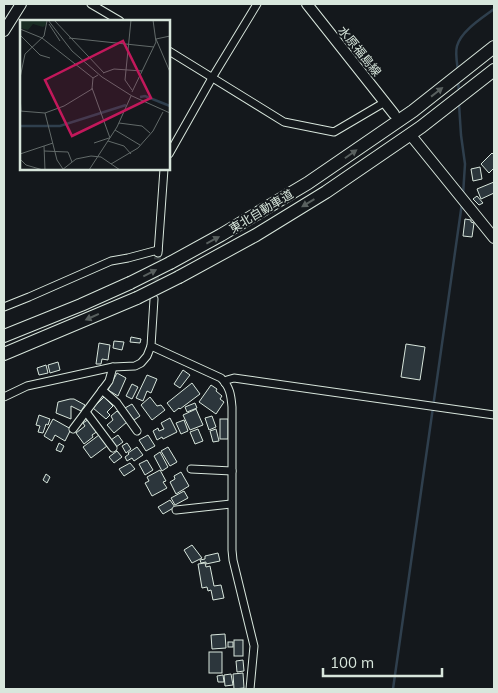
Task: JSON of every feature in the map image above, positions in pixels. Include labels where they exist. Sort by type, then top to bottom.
[{"type":"highway","name":"東北自動車道","points":[[4,336],[130,283],[221,236],[308,183],[413,111],[494,47]]},
{"type":"highway","name":"東北自動車道","points":[[4,354],[137,298],[256,235],[326,192],[417,132],[494,70]]},
{"type":"main road","points":[[4,31],[20,4]]},
{"type":"main road","name":"水原福島線","points":[[307,4],[394,114]]},
{"type":"main road","points":[[417,132],[462,198],[494,238]]},
{"type":"street","points":[[91,4],[118,20]]},
{"type":"street","points":[[170,152],[257,4]]},
{"type":"street","points":[[170,52],[284,122],[334,132],[385,102]]},
{"type":"street","points":[[4,307],[111,261],[158,252],[164,170]]},
{"type":"street","points":[[4,397],[27,386],[113,367],[135,366],[141,363],[152,346],[154,299]]},
{"type":"street","points":[[152,346],[221,378],[230,391],[232,407],[232,550],[254,646],[250,689]]},
{"type":"street","points":[[73,429],[109,381],[113,367]]},
{"type":"street","points":[[225,382],[234,378],[494,415]]},
{"type":"street","points":[[102,390],[117,403],[137,431]]},
{"type":"street","points":[[86,412],[113,448]]},
{"type":"street","points":[[191,469],[232,472]]},
{"type":"street","points":[[176,510],[232,504]]},
{"type":"building","points":[[492,153],[494,155],[494,168],[489,173],[481,164]]},
{"type":"building","points":[[480,167],[482,179],[473,181],[471,169]]},
{"type":"building","points":[[494,182],[494,193],[481,199],[477,189]]},
{"type":"building","points":[[477,196],[483,203],[479,205],[473,199]]},
{"type":"building","points":[[465,219],[471,220],[474,223],[472,237],[463,236]]},
{"type":"building","points":[[131,337],[141,339],[140,343],[130,342]]},
{"type":"building","points":[[114,341],[124,342],[122,350],[113,348]]},
{"type":"building","points":[[99,343],[110,345],[108,360],[102,359],[101,364],[96,364]]},
{"type":"building","points":[[406,344],[425,347],[420,380],[401,377]]},
{"type":"building","points":[[58,362],[60,370],[50,373],[48,365]]},
{"type":"building","points":[[46,365],[48,373],[39,375],[37,368]]},
{"type":"building","points":[[183,370],[190,375],[180,388],[174,384]]},
{"type":"building","points":[[117,373],[126,378],[118,396],[108,390]]},
{"type":"building","points":[[147,375],[157,379],[151,393],[147,391],[143,401],[136,398]]},
{"type":"building","points":[[192,383],[200,394],[174,412],[167,403]]},
{"type":"building","points":[[132,384],[138,387],[132,399],[126,396]]},
{"type":"building","points":[[211,385],[217,389],[216,391],[222,396],[220,399],[224,402],[216,414],[199,402]]},
{"type":"building","points":[[104,397],[113,406],[107,412],[110,415],[106,419],[93,408]]},
{"type":"building","points":[[150,397],[157,406],[161,405],[165,410],[152,420],[141,405]]},
{"type":"building","points":[[70,399],[85,405],[81,411],[71,406],[71,419],[56,413],[58,402]]},
{"type":"building","points":[[195,403],[197,408],[187,412],[185,407]]},
{"type":"building","points":[[132,404],[140,416],[134,420],[125,408]]},
{"type":"building","points":[[196,409],[203,425],[190,430],[183,415]]},
{"type":"building","points":[[117,411],[127,422],[114,433],[107,425],[113,420],[111,416]]},
{"type":"building","points":[[39,415],[50,419],[43,433],[38,432],[40,426],[36,425]]},
{"type":"building","points":[[212,416],[216,427],[209,430],[205,418]]},
{"type":"building","points":[[170,418],[177,432],[157,440],[153,431],[158,428],[159,431],[164,429],[161,423]]},
{"type":"building","points":[[53,419],[71,429],[65,441],[55,435],[52,441],[44,436]]},
{"type":"building","points":[[89,419],[98,431],[84,444],[76,433],[85,426],[83,423]]},
{"type":"building","points":[[220,419],[228,419],[228,439],[220,439]]},
{"type":"building","points":[[184,420],[188,431],[181,434],[176,423]]},
{"type":"building","points":[[198,429],[203,441],[195,444],[190,432]]},
{"type":"building","points":[[216,429],[219,441],[213,442],[210,431]]},
{"type":"building","points":[[99,435],[107,446],[91,458],[83,447]]},
{"type":"building","points":[[118,435],[123,442],[116,447],[111,440]]},
{"type":"building","points":[[148,435],[155,446],[146,451],[139,440]]},
{"type":"building","points":[[59,443],[64,446],[61,452],[56,450]]},
{"type":"building","points":[[127,443],[131,449],[126,453],[122,446]]},
{"type":"building","points":[[137,447],[143,455],[134,461],[132,458],[127,461],[125,457]]},
{"type":"building","points":[[168,447],[177,462],[170,466],[161,451]]},
{"type":"building","points":[[117,451],[122,457],[114,463],[109,457]]},
{"type":"building","points":[[160,452],[168,467],[162,471],[154,456]]},
{"type":"building","points":[[147,460],[153,470],[145,475],[139,464]]},
{"type":"building","points":[[130,463],[135,469],[124,476],[119,469]]},
{"type":"building","points":[[160,470],[166,481],[163,482],[167,488],[152,496],[145,483],[149,481],[147,477]]},
{"type":"building","points":[[181,472],[189,486],[176,494],[170,482],[175,479],[174,476]]},
{"type":"building","points":[[46,474],[50,477],[47,483],[43,480]]},
{"type":"building","points":[[184,491],[188,498],[175,505],[171,498]]},
{"type":"building","points":[[170,500],[175,507],[163,514],[158,507]]},
{"type":"building","points":[[192,545],[202,558],[192,563],[184,550]]},
{"type":"building","points":[[218,553],[220,561],[206,564],[206,562],[201,563],[200,560],[205,559],[205,556]]},
{"type":"building","points":[[205,563],[206,567],[210,566],[214,586],[221,585],[224,598],[213,600],[211,590],[208,591],[207,587],[202,588],[198,564]]},
{"type":"building","points":[[225,634],[226,648],[212,649],[211,635]]},
{"type":"building","points":[[234,640],[243,640],[243,656],[234,656]]},
{"type":"building","points":[[228,642],[233,642],[233,647],[228,647]]},
{"type":"building","points":[[209,652],[222,652],[222,673],[209,673]]},
{"type":"building","points":[[243,660],[244,671],[237,672],[236,661]]},
{"type":"building","points":[[243,673],[244,688],[234,689],[233,674]]},
{"type":"building","points":[[231,674],[233,685],[225,686],[224,675]]},
{"type":"building","points":[[223,675],[224,682],[218,682],[217,676]]},
{"type":"waterway","points":[[458,71],[456,52],[459,40],[472,25],[494,9]]},
{"type":"waterway","points":[[458,81],[459,93]]},
{"type":"waterway","points":[[459,104],[465,164],[463,195]]},
{"type":"waterway","points":[[393,689],[462,203]]},
{"type":"tunnel","points":[[154,291],[158,253]]}]
